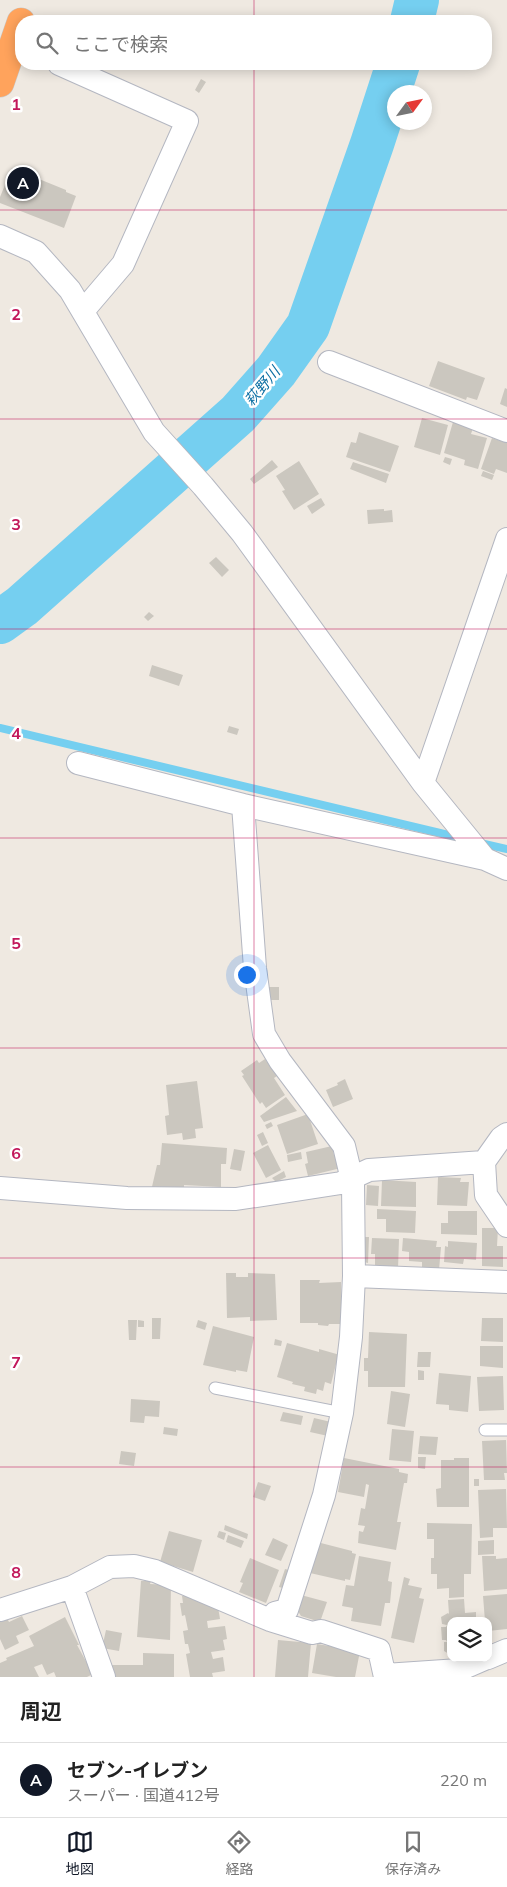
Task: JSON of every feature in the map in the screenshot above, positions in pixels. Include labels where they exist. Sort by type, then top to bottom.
[{"type":"highway","points":[[25,15],[29,0]]},
{"type":"highway","points":[[0,83],[15,44]]},
{"type":"street","points":[[73,70],[187,120],[123,264],[83,312]]},
{"type":"street","points":[[0,236],[36,252],[70,290],[154,432],[242,533],[423,783],[484,859]]},
{"type":"street","points":[[329,362],[507,431]]},
{"type":"street","points":[[423,783],[507,540]]},
{"type":"street","points":[[78,763],[242,805],[484,859],[507,869]]},
{"type":"street","points":[[242,805],[255,968],[264,1034],[280,1061],[344,1146],[353,1184],[354,1276],[351,1337],[342,1412],[324,1495],[287,1610],[274,1613],[270,1620]]},
{"type":"street","points":[[507,1134],[500,1138],[484,1162],[486,1195],[507,1226]]},
{"type":"street","points":[[0,1188],[127,1198],[236,1199],[341,1183],[369,1170],[484,1162]]},
{"type":"street","points":[[354,1276],[507,1282]]},
{"type":"street","points":[[0,1610],[72,1587],[110,1567],[134,1566],[155,1571],[270,1620],[312,1633],[321,1631],[379,1650],[385,1676],[459,1670],[478,1662]]},
{"type":"street","points":[[72,1587],[104,1677]]},
{"type":"street","points":[[492,1656],[507,1650]]},
{"type":"lane","points":[[215,1388],[342,1412]]},
{"type":"lane","points":[[485,1430],[507,1430]]},
{"type":"building","points":[[201,79],[206,82],[199,93],[195,90]]},
{"type":"building","points":[[12,168],[76,196],[64,228],[0,203],[0,197]]},
{"type":"building","points":[[438,361],[485,378],[477,400],[467,397],[466,400],[429,386]]},
{"type":"building","points":[[505,388],[507,389],[507,407],[500,404]]},
{"type":"building","points":[[422,418],[448,425],[440,455],[414,447]]},
{"type":"building","points":[[453,422],[473,428],[471,434],[487,438],[478,469],[464,465],[465,460],[444,453]]},
{"type":"building","points":[[359,432],[399,446],[390,472],[346,457],[351,442],[356,443]]},
{"type":"building","points":[[492,438],[507,443],[507,473],[496,469],[494,474],[481,469]]},
{"type":"building","points":[[445,457],[452,459],[450,465],[443,462]]},
{"type":"building","points":[[272,460],[278,467],[254,484],[250,479]]},
{"type":"building","points":[[299,461],[319,494],[294,510],[282,491],[285,490],[276,476]]},
{"type":"building","points":[[353,462],[389,474],[386,483],[350,469]]},
{"type":"building","points":[[483,471],[494,475],[492,480],[481,476]]},
{"type":"building","points":[[321,498],[325,505],[312,514],[307,506]]},
{"type":"building","points":[[384,509],[384,511],[392,510],[393,522],[368,524],[367,510]]},
{"type":"building","points":[[216,557],[229,570],[222,577],[209,563]]},
{"type":"building","points":[[149,612],[154,616],[148,621],[144,617]]},
{"type":"building","points":[[152,665],[183,675],[179,686],[149,676]]},
{"type":"building","points":[[229,726],[239,729],[237,735],[227,732]]},
{"type":"building","points":[[269,987],[279,987],[279,1000],[269,1000]]},
{"type":"building","points":[[265,1059],[277,1076],[274,1078],[285,1095],[266,1108],[262,1102],[260,1104],[242,1076],[244,1075],[241,1071],[257,1060],[259,1063]]},
{"type":"building","points":[[345,1079],[353,1099],[333,1107],[326,1090],[338,1085],[337,1083]]},
{"type":"building","points":[[197,1081],[203,1128],[195,1129],[196,1138],[183,1140],[182,1133],[167,1135],[165,1116],[169,1115],[166,1085]]},
{"type":"building","points":[[286,1097],[297,1111],[264,1122],[260,1116]]},
{"type":"building","points":[[308,1114],[318,1144],[287,1154],[277,1125]]},
{"type":"building","points":[[271,1122],[273,1126],[267,1129],[265,1125]]},
{"type":"building","points":[[263,1132],[268,1143],[262,1146],[257,1135]]},
{"type":"building","points":[[162,1143],[227,1148],[226,1164],[221,1164],[221,1187],[184,1185],[184,1188],[151,1191],[157,1165],[160,1165]]},
{"type":"building","points":[[268,1145],[281,1170],[266,1178],[253,1153]]},
{"type":"building","points":[[332,1146],[334,1155],[337,1154],[341,1168],[308,1176],[305,1164],[308,1163],[306,1152]]},
{"type":"building","points":[[234,1149],[245,1151],[241,1171],[230,1169]]},
{"type":"building","points":[[301,1152],[302,1159],[288,1162],[287,1155]]},
{"type":"building","points":[[284,1171],[286,1177],[276,1182],[272,1178]]},
{"type":"building","points":[[438,1177],[461,1178],[460,1182],[469,1182],[467,1206],[437,1205]]},
{"type":"building","points":[[382,1180],[416,1182],[416,1207],[381,1206]]},
{"type":"building","points":[[367,1185],[379,1186],[378,1206],[366,1205]]},
{"type":"building","points":[[377,1209],[416,1211],[415,1233],[386,1232],[386,1219],[377,1219]]},
{"type":"building","points":[[448,1211],[477,1211],[477,1235],[441,1234],[441,1223],[448,1223]]},
{"type":"building","points":[[482,1228],[498,1228],[497,1246],[503,1246],[503,1267],[482,1266]]},
{"type":"building","points":[[364,1237],[369,1237],[368,1263],[364,1262]]},
{"type":"building","points":[[372,1238],[399,1239],[398,1269],[375,1268],[375,1254],[371,1254]]},
{"type":"building","points":[[403,1238],[437,1241],[436,1247],[441,1247],[439,1270],[422,1269],[422,1262],[409,1261],[409,1252],[402,1251]]},
{"type":"building","points":[[448,1241],[477,1243],[476,1260],[464,1259],[463,1264],[444,1262],[445,1246],[448,1247]]},
{"type":"building","points":[[226,1273],[236,1273],[236,1277],[248,1277],[248,1273],[275,1274],[277,1320],[250,1321],[250,1317],[227,1318]]},
{"type":"building","points":[[300,1280],[320,1280],[319,1283],[341,1282],[341,1324],[329,1324],[328,1326],[318,1325],[318,1323],[300,1323]]},
{"type":"building","points":[[152,1318],[161,1318],[160,1339],[152,1339]]},
{"type":"building","points":[[482,1318],[503,1318],[503,1342],[481,1341]]},
{"type":"building","points":[[128,1320],[137,1320],[136,1340],[129,1340]]},
{"type":"building","points":[[138,1320],[144,1321],[144,1327],[138,1327]]},
{"type":"building","points":[[198,1320],[207,1323],[205,1330],[196,1327]]},
{"type":"building","points":[[213,1326],[254,1337],[247,1372],[236,1370],[236,1372],[203,1365]]},
{"type":"building","points":[[369,1332],[407,1334],[405,1387],[368,1387],[368,1371],[364,1371],[364,1358],[368,1358]]},
{"type":"building","points":[[275,1339],[282,1341],[281,1346],[274,1345]]},
{"type":"building","points":[[287,1343],[319,1352],[319,1349],[340,1355],[331,1384],[325,1382],[323,1391],[317,1389],[316,1394],[304,1391],[305,1387],[292,1384],[293,1382],[277,1377]]},
{"type":"building","points":[[480,1346],[503,1346],[503,1368],[480,1366]]},
{"type":"building","points":[[418,1352],[431,1352],[430,1367],[417,1367]]},
{"type":"building","points":[[418,1370],[424,1371],[424,1380],[418,1380]]},
{"type":"building","points":[[439,1373],[471,1376],[468,1412],[449,1410],[449,1405],[436,1404]]},
{"type":"building","points":[[503,1376],[504,1410],[479,1411],[477,1377]]},
{"type":"building","points":[[391,1391],[410,1394],[405,1427],[387,1424]]},
{"type":"building","points":[[131,1399],[160,1401],[159,1417],[145,1416],[144,1423],[130,1422]]},
{"type":"building","points":[[283,1412],[303,1416],[301,1425],[280,1421]]},
{"type":"building","points":[[314,1418],[331,1422],[328,1436],[310,1432]]},
{"type":"building","points":[[164,1427],[178,1429],[177,1436],[163,1434]]},
{"type":"building","points":[[392,1429],[414,1431],[411,1462],[389,1460]]},
{"type":"building","points":[[420,1436],[438,1437],[436,1455],[418,1454]]},
{"type":"building","points":[[506,1440],[507,1473],[504,1473],[505,1480],[484,1480],[482,1441]]},
{"type":"building","points":[[121,1451],[136,1453],[134,1466],[119,1464]]},
{"type":"building","points":[[418,1457],[426,1457],[425,1469],[418,1468]]},
{"type":"building","points":[[344,1458],[399,1469],[399,1472],[408,1474],[407,1483],[404,1483],[397,1522],[401,1522],[396,1550],[358,1543],[359,1531],[363,1532],[365,1526],[358,1525],[361,1508],[365,1509],[369,1485],[366,1484],[364,1497],[338,1492]]},
{"type":"building","points":[[454,1458],[469,1458],[469,1507],[437,1507],[436,1489],[441,1488],[441,1460],[454,1460]]},
{"type":"building","points":[[474,1479],[479,1479],[479,1486],[474,1486]]},
{"type":"building","points":[[258,1482],[271,1486],[265,1501],[253,1497]]},
{"type":"building","points":[[506,1489],[507,1528],[493,1528],[493,1537],[480,1538],[478,1490]]},
{"type":"building","points":[[427,1523],[472,1524],[471,1574],[464,1574],[464,1597],[449,1598],[449,1588],[437,1589],[437,1574],[431,1574],[431,1558],[434,1558],[434,1539],[427,1539]]},
{"type":"building","points":[[225,1525],[248,1534],[247,1539],[224,1530]]},
{"type":"building","points":[[169,1531],[202,1540],[193,1572],[160,1562]]},
{"type":"building","points":[[219,1531],[226,1533],[224,1540],[217,1537]]},
{"type":"building","points":[[228,1535],[244,1541],[241,1548],[226,1542]]},
{"type":"building","points":[[273,1538],[288,1545],[281,1561],[265,1555]]},
{"type":"building","points":[[494,1540],[494,1554],[478,1555],[478,1541]]},
{"type":"building","points":[[317,1542],[352,1551],[352,1553],[356,1554],[350,1580],[345,1579],[345,1581],[310,1573]]},
{"type":"building","points":[[359,1556],[391,1562],[388,1581],[392,1582],[390,1603],[385,1603],[381,1626],[351,1621],[353,1608],[342,1606],[346,1585],[354,1586]]},
{"type":"building","points":[[482,1556],[496,1556],[496,1559],[507,1558],[507,1589],[484,1591]]},
{"type":"building","points":[[250,1558],[279,1570],[266,1603],[239,1592],[243,1583],[240,1582]]},
{"type":"building","points":[[285,1569],[289,1570],[283,1588],[279,1587]]},
{"type":"building","points":[[404,1577],[410,1579],[408,1585],[422,1588],[419,1598],[424,1599],[414,1643],[391,1638]]},
{"type":"building","points":[[141,1581],[151,1581],[150,1584],[171,1585],[170,1640],[137,1637]]},
{"type":"building","points":[[507,1594],[507,1629],[492,1631],[492,1617],[485,1617],[483,1596]]},
{"type":"building","points":[[192,1595],[192,1600],[200,1598],[210,1603],[211,1608],[218,1607],[220,1619],[207,1621],[208,1628],[225,1626],[227,1639],[223,1640],[225,1650],[211,1652],[213,1659],[223,1657],[225,1671],[212,1673],[213,1677],[190,1677],[186,1654],[190,1653],[188,1644],[185,1644],[183,1631],[188,1630],[185,1615],[182,1616],[180,1603],[183,1603],[182,1596]]},
{"type":"building","points":[[301,1595],[327,1602],[320,1622],[301,1616],[296,1608]]},
{"type":"building","points":[[464,1599],[465,1613],[476,1612],[476,1617],[447,1617],[447,1625],[442,1624],[441,1617],[449,1614],[448,1600]]},
{"type":"building","points":[[22,1616],[29,1630],[16,1636],[19,1643],[5,1650],[0,1639],[0,1622],[7,1618],[9,1622]]},
{"type":"building","points":[[65,1617],[79,1645],[77,1645],[93,1674],[87,1677],[56,1677],[54,1672],[47,1675],[42,1664],[34,1667],[39,1677],[0,1677],[0,1663],[7,1660],[6,1658],[34,1646],[29,1636]]},
{"type":"building","points":[[447,1625],[447,1642],[442,1640],[441,1627],[446,1627]]},
{"type":"building","points":[[106,1630],[122,1633],[119,1651],[102,1648]]},
{"type":"building","points":[[278,1640],[311,1643],[308,1677],[275,1677]]},
{"type":"building","points":[[444,1642],[447,1642],[447,1653],[444,1651]]},
{"type":"building","points":[[317,1644],[360,1651],[355,1677],[336,1677],[312,1673]]},
{"type":"building","points":[[143,1653],[174,1654],[174,1677],[116,1677],[110,1665],[143,1665]]},
{"type":"waterway","name":"萩野川","points":[[413,15],[417,0]]},
{"type":"waterway","name":"萩野川","points":[[0,622],[22,606],[238,414],[276,371],[308,326],[396,70]]},
{"type":"waterway","points":[[0,728],[461,838]]},
{"type":"waterway","points":[[480,843],[507,849]]},
{"type":"place","name":"セブン-イレブン","points":[[23,183]]}]
